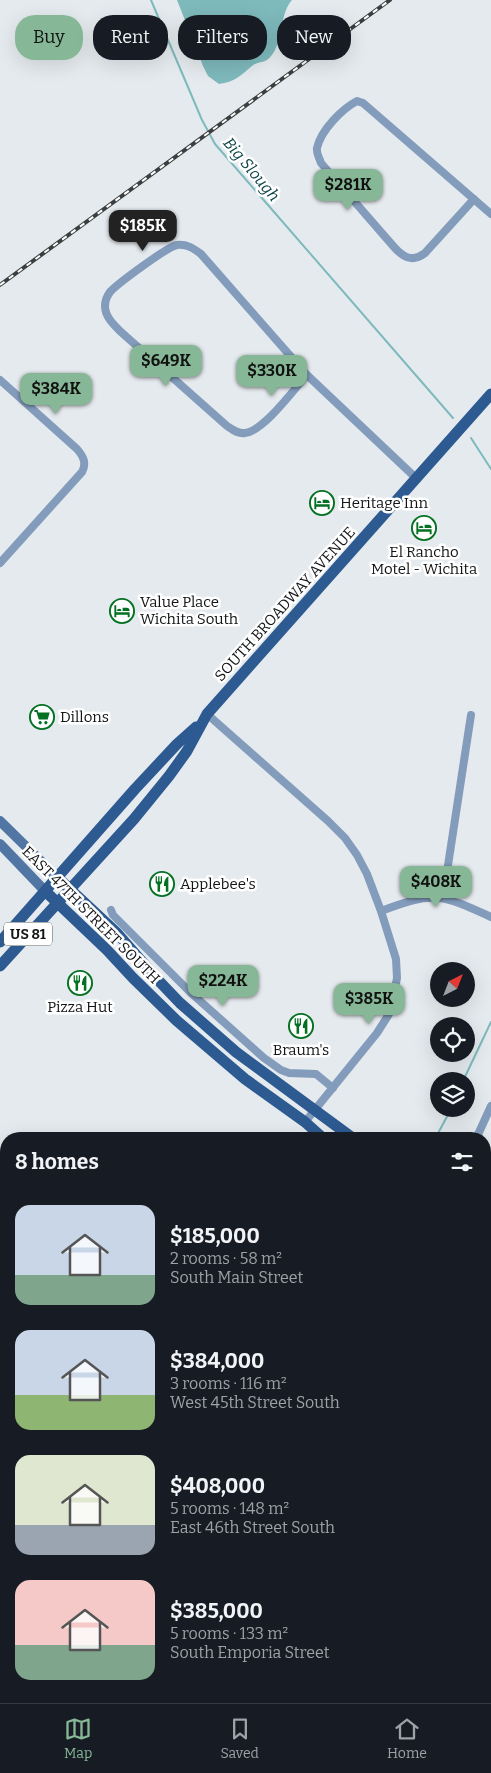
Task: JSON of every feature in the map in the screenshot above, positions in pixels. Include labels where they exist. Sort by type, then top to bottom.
[{"type":"main road","name":"SOUTH BROADWAY AVENUE","points":[[0,942],[135,789],[204,718],[491,394]]},
{"type":"main road","name":"SOUTH BROADWAY AVENUE","points":[[0,966],[134,819],[187,751],[204,718]]},
{"type":"main road","name":"EAST 47TH STREET SOUTH","points":[[58,878],[118,933],[180,1003],[236,1052],[345,1132]]},
{"type":"main road","name":"EAST 47TH STREET SOUTH","points":[[45,891],[108,950],[176,1020],[245,1079],[316,1132]]},
{"type":"main road","points":[[122,966],[135,974],[169,1006],[180,1003]]},
{"type":"main road","points":[[176,1020],[188,1020],[222,1050],[236,1052]]},
{"type":"street","points":[[474,199],[419,258],[409,259],[402,255],[321,162],[317,154],[318,146],[322,136],[341,113],[357,101],[364,103],[378,116],[474,199],[491,214]]},
{"type":"street","points":[[307,375],[262,424],[250,432],[242,433],[227,426],[121,332],[107,316],[106,300],[111,291],[136,271],[174,246],[193,248],[307,375],[417,479]]},
{"type":"street","points":[[0,380],[77,449],[85,465],[82,472],[0,564]]},
{"type":"street","points":[[443,898],[471,715]]},
{"type":"street","points":[[204,718],[328,821],[345,838],[367,874],[381,910],[396,959],[397,978],[389,1014],[377,1033],[305,1122]]},
{"type":"street","name":"EAST 47TH STREET SOUTH","points":[[0,821],[58,878]]},
{"type":"street","name":"EAST 47TH STREET SOUTH","points":[[0,844],[45,891]]},
{"type":"street","points":[[381,910],[420,898],[436,896],[455,900],[491,917]]},
{"type":"street","points":[[111,910],[113,915],[139,942],[190,992],[264,1058],[281,1070],[296,1075],[316,1074],[333,1088]]},
{"type":"street","points":[[180,1003],[190,992]]},
{"type":"street","points":[[479,1132],[491,1106]]},
{"type":"water","points":[[177,0],[292,0],[285,15],[277,15],[277,45],[267,60],[267,15],[183,15]]},
{"type":"water","points":[[201,60],[267,60],[254,65],[233,80],[219,84],[208,76]]},
{"type":"waterway","name":"Big Slough","points":[[151,0],[202,120],[215,144],[453,418]]},
{"type":"waterway","name":"Big Slough","points":[[471,438],[491,469]]},
{"type":"waterway","name":"Big Slough","points":[[467,1072],[491,1022]]},
{"type":"waterway","name":"Big Slough","points":[[439,1132],[447,1117]]},
{"type":"railway","points":[[0,285],[390,0]]},
{"type":"place","name":"Heritage Inn","points":[[322,503]]},
{"type":"place","name":"El Rancho Motel - Wichita","points":[[424,528]]},
{"type":"place","name":"Value Place Wichita South","points":[[122,611]]},
{"type":"place","name":"Dillons","points":[[42,717]]},
{"type":"place","name":"Applebee's","points":[[162,884]]},
{"type":"place","name":"Pizza Hut","points":[[80,983]]},
{"type":"place","name":"Braum's","points":[[301,1026]]}]
